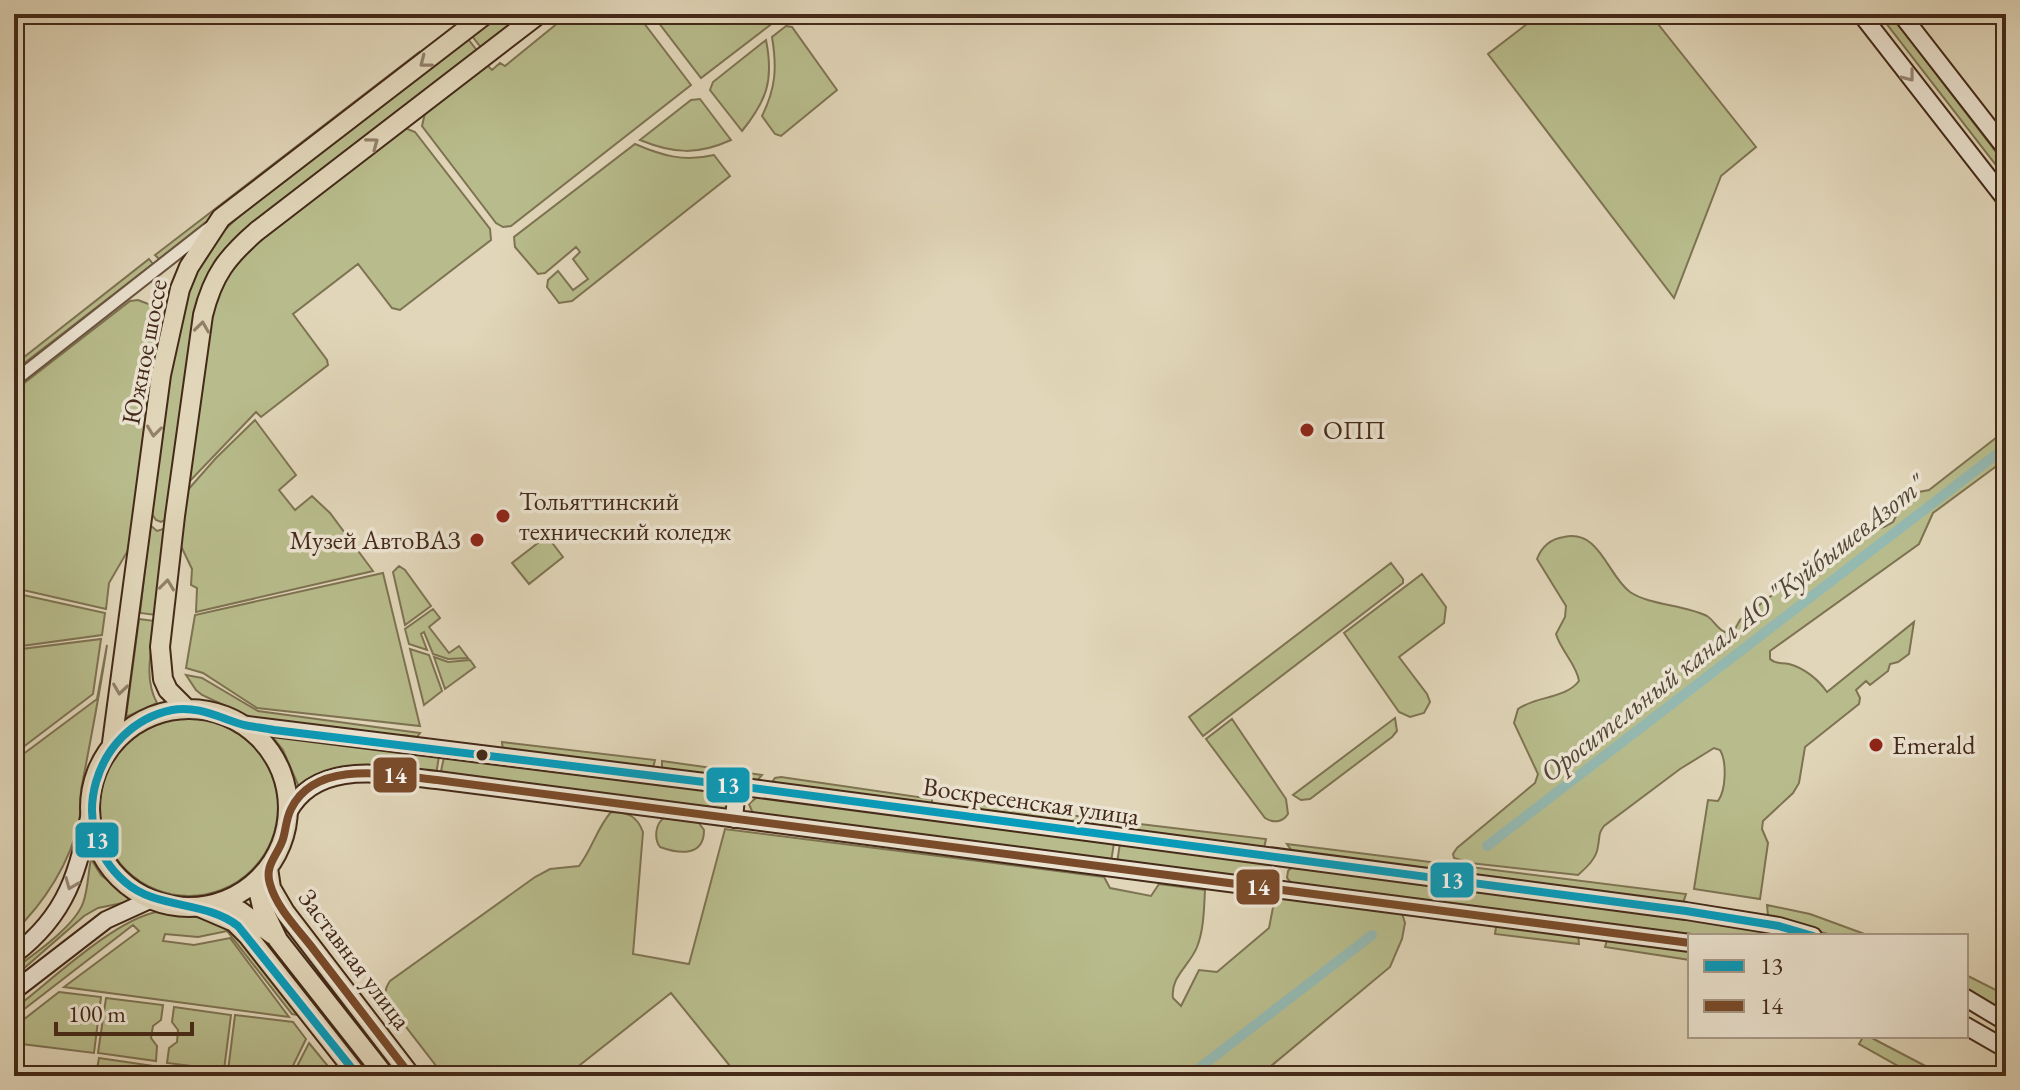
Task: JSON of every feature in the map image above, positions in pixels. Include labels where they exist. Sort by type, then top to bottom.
[{"type":"main road","name":"Южное шоссе","points":[[112,743],[161,375],[180,289],[189,267],[221,218],[486,14]]},
{"type":"main road","name":"Южное шоссе","points":[[187,709],[168,690],[161,667],[162,633],[175,516],[209,289],[222,265],[257,231],[539,14]]},
{"type":"main road","points":[[1861,14],[2006,200]]},
{"type":"main road","points":[[1901,14],[2006,149]]},
{"type":"main road","points":[[143,515],[155,525],[161,525],[175,516]]},
{"type":"main road","points":[[14,955],[39,934],[61,907],[80,862],[99,765],[112,743],[141,721],[156,714],[187,709],[215,714],[240,724],[258,737],[275,759],[286,787],[288,813]]},
{"type":"main road","name":"Воскресенская улица","points":[[240,724],[1686,911],[1779,926],[1806,934]]},
{"type":"main road","points":[[91,808],[97,843],[111,868],[127,884],[152,899],[202,905],[227,900],[262,874],[281,844],[293,804],[316,783],[337,776],[365,773],[1688,943]]},
{"type":"main road","points":[[734,819],[737,786]]},
{"type":"main road","points":[[1274,889],[1278,859]]},
{"type":"main road","name":"Заставная улица","points":[[262,874],[262,907],[278,940],[385,1076]]},
{"type":"main road","name":"Заставная улица","points":[[262,874],[285,912],[411,1076]]},
{"type":"main road","points":[[14,991],[106,920],[152,899]]},
{"type":"main road","points":[[202,905],[242,929],[358,1076]]},
{"type":"main road","name":"Заставная улица","points":[[202,905],[240,911],[278,940]]},
{"type":"main road","points":[[1968,999],[2006,1022]]},
{"type":"main road","points":[[1968,1027],[2006,1049]]},
{"type":"street","points":[[14,381],[221,218]]},
{"type":"green space","points":[[500,14],[530,14],[483,50],[472,36]]},
{"type":"green space","points":[[554,14],[637,14],[691,85],[511,226],[503,227],[496,223],[422,126],[425,113],[487,65],[492,70],[500,63],[505,66],[559,22]]},
{"type":"green space","points":[[652,14],[779,14],[774,22],[701,78]]},
{"type":"green space","points":[[1540,14],[1650,14],[1756,147],[1721,176],[1674,298],[1488,54]]},
{"type":"green space","points":[[1879,14],[1890,14],[2006,165],[2006,178]]},
{"type":"green space","points":[[786,26],[792,27],[837,90],[781,136],[775,134],[762,116],[774,77],[772,37]]},
{"type":"green space","points":[[468,39],[479,53],[215,265],[167,519],[161,522],[156,520],[152,514],[171,362],[191,276],[215,239],[252,204]]},
{"type":"green space","points":[[766,40],[769,78],[763,99],[742,131],[710,90],[713,82]]},
{"type":"green space","points":[[418,53],[414,63],[159,259],[155,255]]},
{"type":"green space","points":[[700,99],[731,140],[686,151],[640,140],[691,100]]},
{"type":"green space","points":[[405,128],[415,132],[490,229],[491,240],[400,310],[392,308],[358,264],[293,314],[328,365],[261,417],[256,412],[187,484],[213,302],[231,270],[254,244]]},
{"type":"green space","points":[[635,144],[674,157],[714,155],[730,176],[572,301],[559,303],[547,287],[548,280],[558,271],[573,290],[588,279],[573,259],[580,252],[576,247],[545,273],[538,274],[515,247],[514,237]]},
{"type":"green space","points":[[149,259],[153,264],[14,371],[14,365]]},
{"type":"green space","points":[[138,300],[151,305],[156,316],[151,409],[134,540],[109,583],[106,609],[14,588],[14,391],[130,301]]},
{"type":"green space","points":[[255,420],[296,475],[279,490],[295,510],[312,496],[330,513],[373,571],[196,612],[197,588],[191,585],[192,569],[180,544],[186,492]]},
{"type":"green space","points":[[2006,430],[2006,459],[1933,513],[1919,544],[1770,651],[1772,661],[1805,671],[1827,692],[1914,622],[1909,654],[1890,664],[1888,671],[1870,685],[1866,681],[1856,690],[1859,704],[1805,747],[1799,783],[1793,793],[1763,821],[1762,829],[1768,843],[1760,899],[1694,889],[1708,800],[1718,801],[1724,783],[1722,755],[1720,750],[1714,748],[1680,769],[1604,826],[1596,854],[1578,875],[1470,863],[1454,858],[1457,848],[1535,783],[1538,774],[1514,723],[1518,709],[1566,691],[1579,681],[1556,634],[1565,617],[1566,606],[1537,559],[1547,544],[1564,537],[1576,536],[1586,540],[1595,546],[1630,592],[1647,600],[1707,616],[1725,632],[1735,629],[1740,620],[1851,534],[1893,522],[1896,516],[1894,501],[1898,496],[1929,490]]},
{"type":"green space","points":[[150,525],[157,531],[167,528],[156,615],[140,613]]},
{"type":"green space","points":[[547,536],[563,557],[529,584],[512,563]]},
{"type":"green space","points":[[1391,563],[1403,583],[1203,736],[1189,717]]},
{"type":"green space","points":[[399,566],[431,606],[405,625],[393,572]]},
{"type":"green space","points":[[383,573],[420,726],[257,708],[203,673],[186,668],[195,615]]},
{"type":"green space","points":[[1422,574],[1446,607],[1444,623],[1399,657],[1430,702],[1424,713],[1410,717],[1399,712],[1344,633]]},
{"type":"green space","points":[[14,593],[105,613],[102,635],[14,647]]},
{"type":"green space","points":[[433,609],[440,618],[429,627],[449,653],[459,646],[468,658],[448,659],[433,654],[424,632],[421,634],[427,650],[409,644],[405,629]]},
{"type":"green space","points":[[139,619],[155,621],[149,673],[157,703],[126,717]]},
{"type":"green space","points":[[101,639],[93,694],[14,754],[14,650]]},
{"type":"green space","points":[[107,645],[75,837],[54,882],[14,932],[14,761],[97,699]]},
{"type":"green space","points":[[410,649],[429,655],[442,691],[424,705]]},
{"type":"green space","points":[[434,657],[448,662],[470,660],[475,667],[445,689]]},
{"type":"green space","points":[[186,675],[202,678],[258,711],[420,733],[417,737],[403,735],[385,739],[263,723],[202,695]]},
{"type":"green space","points":[[189,718],[223,725],[252,744],[271,773],[278,807],[271,841],[252,870],[223,889],[189,896],[155,889],[126,870],[107,841],[100,807],[107,773],[126,744],[155,725]]},
{"type":"green space","points":[[1395,718],[1397,731],[1392,737],[1310,799],[1301,800],[1293,795]]},
{"type":"green space","points":[[1232,719],[1286,799],[1288,814],[1280,821],[1265,818],[1206,739]]},
{"type":"green space","points":[[271,735],[439,756],[436,775],[313,777],[299,787],[283,750]]},
{"type":"green space","points":[[502,742],[655,760],[653,768],[503,751]]},
{"type":"green space","points":[[444,757],[722,792],[729,803],[725,811],[440,776]]},
{"type":"green space","points":[[662,761],[762,775],[756,782],[662,771]]},
{"type":"green space","points":[[775,778],[932,799],[932,803],[917,806],[770,785]]},
{"type":"green space","points":[[757,797],[1114,843],[1111,862],[754,816],[749,804]]},
{"type":"green space","points":[[974,803],[1117,821],[1115,832],[987,815]]},
{"type":"green space","points":[[611,812],[631,816],[643,832],[633,954],[689,964],[725,829],[1104,877],[1110,888],[1151,896],[1159,884],[1205,890],[1199,940],[1174,984],[1173,998],[1181,1006],[1199,970],[1217,972],[1269,928],[1275,897],[1401,910],[1405,923],[1390,967],[1259,1076],[738,1076],[671,993],[566,1076],[444,1076],[389,1005],[385,993],[390,981],[535,877],[550,869],[579,866]]},
{"type":"green space","points":[[664,818],[698,822],[704,830],[700,845],[682,852],[660,847],[656,832]]},
{"type":"green space","points":[[1123,822],[1266,839],[1264,848],[1122,833]]},
{"type":"green space","points":[[1120,843],[1269,863],[1274,872],[1266,881],[1117,863]]},
{"type":"green space","points":[[1287,844],[1686,894],[1683,903],[1294,854]]},
{"type":"green space","points":[[91,859],[101,875],[133,901],[98,908],[84,916],[14,977],[14,969],[53,939],[78,912],[86,893]]},
{"type":"green space","points":[[1293,866],[1727,923],[1785,934],[1688,936],[1293,885],[1287,878]]},
{"type":"green space","points":[[1767,905],[1810,914],[1865,934],[1828,934],[1768,916]]},
{"type":"green space","points":[[156,912],[204,918],[233,930],[298,1015],[292,1014],[227,931],[198,937],[165,934],[163,941],[194,945],[230,938],[289,1017],[64,987],[139,931],[133,925],[14,1017],[14,1009],[83,953],[121,927]]},
{"type":"green space","points":[[274,913],[402,1076],[396,1076],[273,918]]},
{"type":"green space","points":[[1499,924],[1578,934],[1579,944],[1495,934]]},
{"type":"green space","points":[[1607,940],[1688,947],[1688,960],[1605,947]]},
{"type":"green space","points":[[1968,976],[2006,995],[2006,1015],[1968,994]]},
{"type":"green space","points":[[59,992],[101,997],[94,1053],[14,1043],[14,1027]]},
{"type":"green space","points":[[106,998],[163,1005],[161,1020],[153,1026],[151,1038],[157,1046],[156,1061],[98,1053]]},
{"type":"green space","points":[[174,1007],[231,1015],[224,1070],[167,1063],[169,1048],[177,1042],[178,1030],[172,1022]]},
{"type":"green space","points":[[235,1015],[293,1022],[306,1039],[288,1076],[228,1071]]},
{"type":"green space","points":[[1862,1038],[1872,1038],[1935,1071],[1932,1076],[1916,1076],[1859,1044]]},
{"type":"green space","points":[[309,1043],[336,1076],[292,1076]]},
{"type":"green space","points":[[99,1058],[154,1066],[152,1076],[96,1075]]},
{"type":"waterway","name":"Оросительный канал АО \"КуйбышевАзот\"","points":[[1487,846],[2006,447]]},
{"type":"waterway","name":"Оросительный канал АО \"КуйбышевАзот\"","points":[[1189,1076],[1372,935]]},
{"type":"transit line","name":"13","points":[[358,1076],[238,926],[211,912],[138,891],[125,882],[106,860],[95,835],[92,809],[96,782],[107,757],[123,736],[145,720],[172,710],[190,709],[244,725],[274,730],[737,786],[1686,911],[1779,926],[1806,934]]},
{"type":"transit line","name":"14","points":[[411,1076],[289,919],[270,884],[270,866],[283,839],[291,809],[303,793],[318,782],[336,776],[378,774],[419,778],[1688,943]]},
{"type":"place","name":"ОПП","points":[[1307,430]]},
{"type":"place","name":"Тольяттинский технический коледж","points":[[503,516]]},
{"type":"place","name":"Музей АвтоВАЗ","points":[[477,540]]},
{"type":"place","name":"Emerald","points":[[1876,745]]}]
